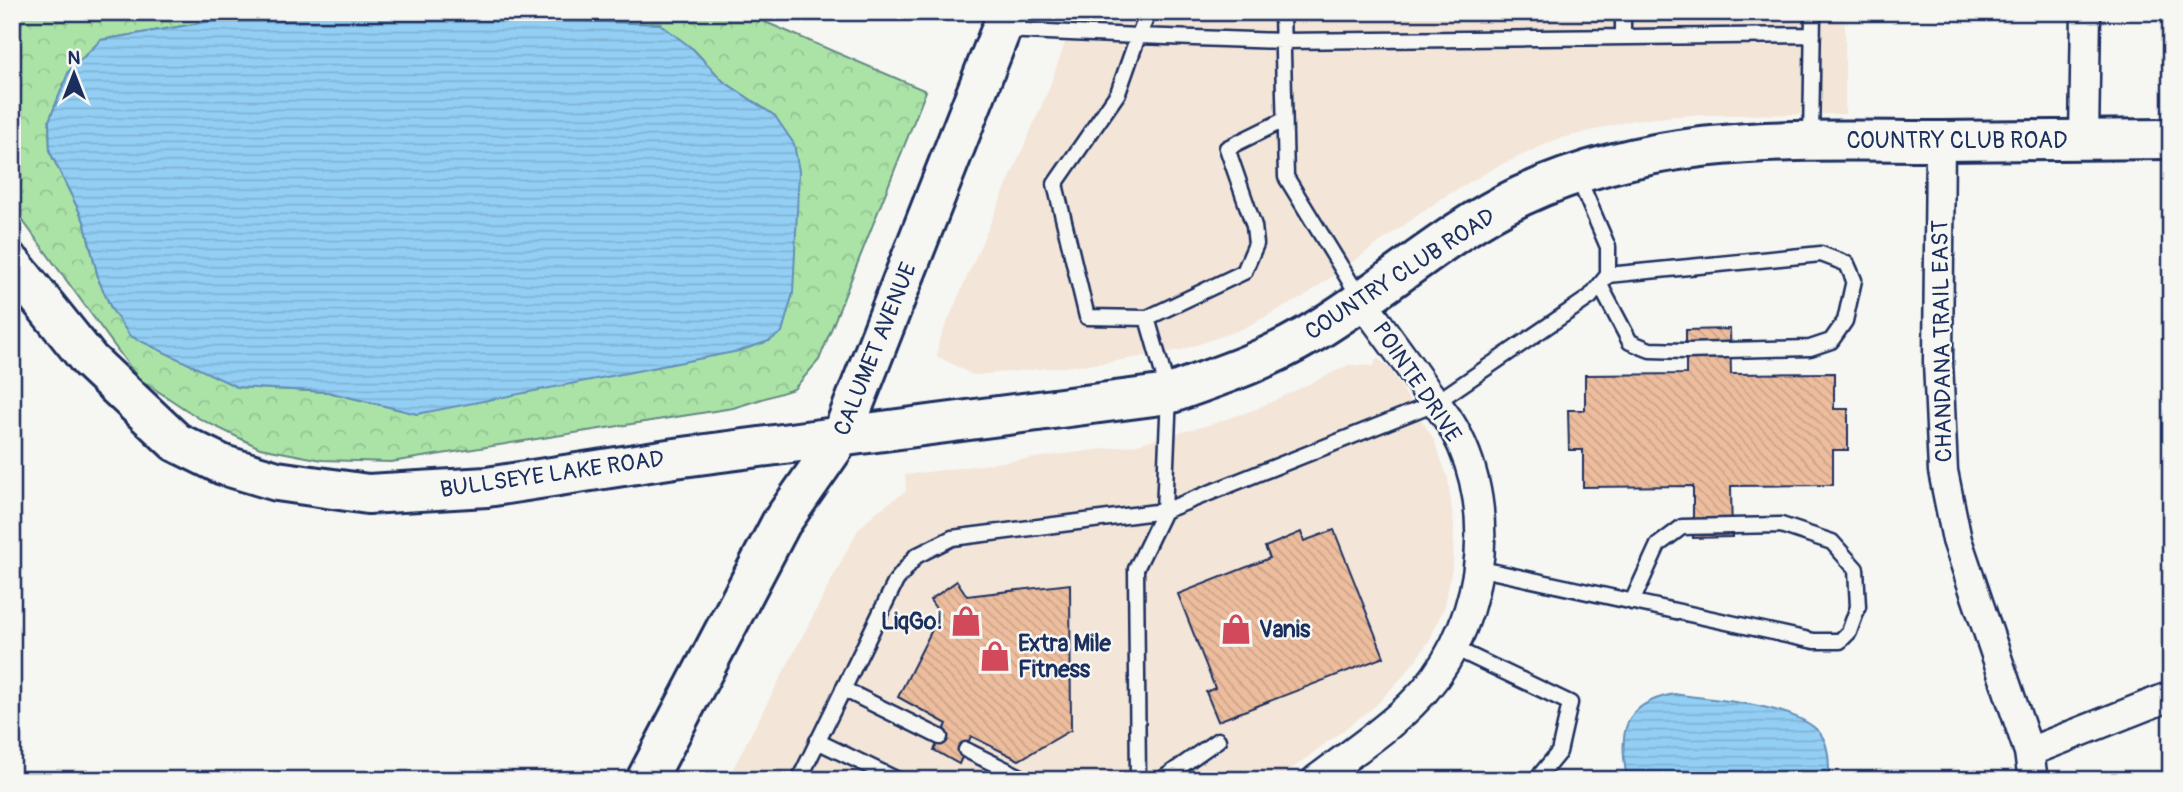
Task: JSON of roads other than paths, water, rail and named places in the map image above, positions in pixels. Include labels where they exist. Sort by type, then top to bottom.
[{"type":"street","points":[[2084,139],[2086,12]]},
{"type":"street","name":"CALUMET AVENUE","points":[[646,780],[781,523],[841,437],[1005,21]]},
{"type":"street","name":"COUNTRY CLUB ROAD","points":[[841,437],[1169,394],[1244,368],[1306,337],[1448,236],[1520,197],[1577,174],[1638,156],[1723,144],[1811,139],[2171,139]]},
{"type":"street","name":"CHANDANA TRAIL EAST","points":[[1940,141],[1938,362],[1943,471],[1956,540],[2029,752],[2034,780]]},
{"type":"street","name":"BULLSEYE LAKE ROAD","points":[[12,264],[89,360],[176,442],[223,465],[277,481],[368,495],[487,487],[675,458],[841,437]]},
{"type":"street","name":"POINTE DRIVE","points":[[1316,780],[1413,704],[1465,623],[1476,586],[1478,502],[1469,466],[1454,429],[1361,300]]},
{"type":"street","points":[[2029,752],[2171,696]]},
{"type":"lane","points":[[1149,12],[1118,93],[1055,184],[1087,317],[1147,318],[1244,272],[1256,244],[1254,226],[1227,148],[1284,120]]},
{"type":"lane","points":[[1282,12],[1286,177],[1361,300]]},
{"type":"lane","points":[[1623,12],[1623,37]]},
{"type":"lane","points":[[1811,139],[1813,12]]},
{"type":"lane","points":[[1005,21],[1138,36],[1282,41],[1812,35]]},
{"type":"lane","points":[[799,780],[896,581],[916,556],[953,538],[1164,511],[1435,403],[1590,297],[1604,280],[1821,254],[1847,264],[1854,280],[1845,321],[1831,341],[1810,348],[1650,350],[1630,342],[1604,280],[1608,247],[1577,174]]},
{"type":"lane","points":[[1138,780],[1136,569],[1164,511],[1169,394],[1147,318]]},
{"type":"lane","points":[[1477,568],[1632,602],[1814,641],[1840,640],[1849,632],[1858,607],[1856,569],[1832,542],[1781,525],[1682,527],[1658,545],[1632,602]]},
{"type":"lane","points":[[1452,647],[1570,703],[1559,752],[1536,780]]},
{"type":"lane","points":[[843,689],[940,737]]},
{"type":"lane","points":[[1161,780],[1218,740]]},
{"type":"lane","points":[[817,741],[898,780]]},
{"type":"lane","points":[[965,750],[1027,780]]},
{"type":"water","points":[[301,12],[505,12],[518,19],[660,24],[693,49],[723,81],[775,116],[794,144],[799,171],[793,293],[782,332],[769,341],[739,351],[417,414],[328,392],[237,387],[130,336],[112,310],[99,281],[84,221],[50,152],[49,121],[69,71],[101,40],[218,20],[282,19]]},
{"type":"water","points":[[1674,694],[1768,708],[1803,720],[1816,729],[1824,740],[1828,753],[1829,780],[1627,780],[1624,735],[1628,723],[1643,705]]},
{"type":"place","name":"LiqGo!","points":[[966,621]]},
{"type":"place","name":"Vanis","points":[[1236,629]]},
{"type":"place","name":"Extra Mile Fitness","points":[[995,656]]}]
